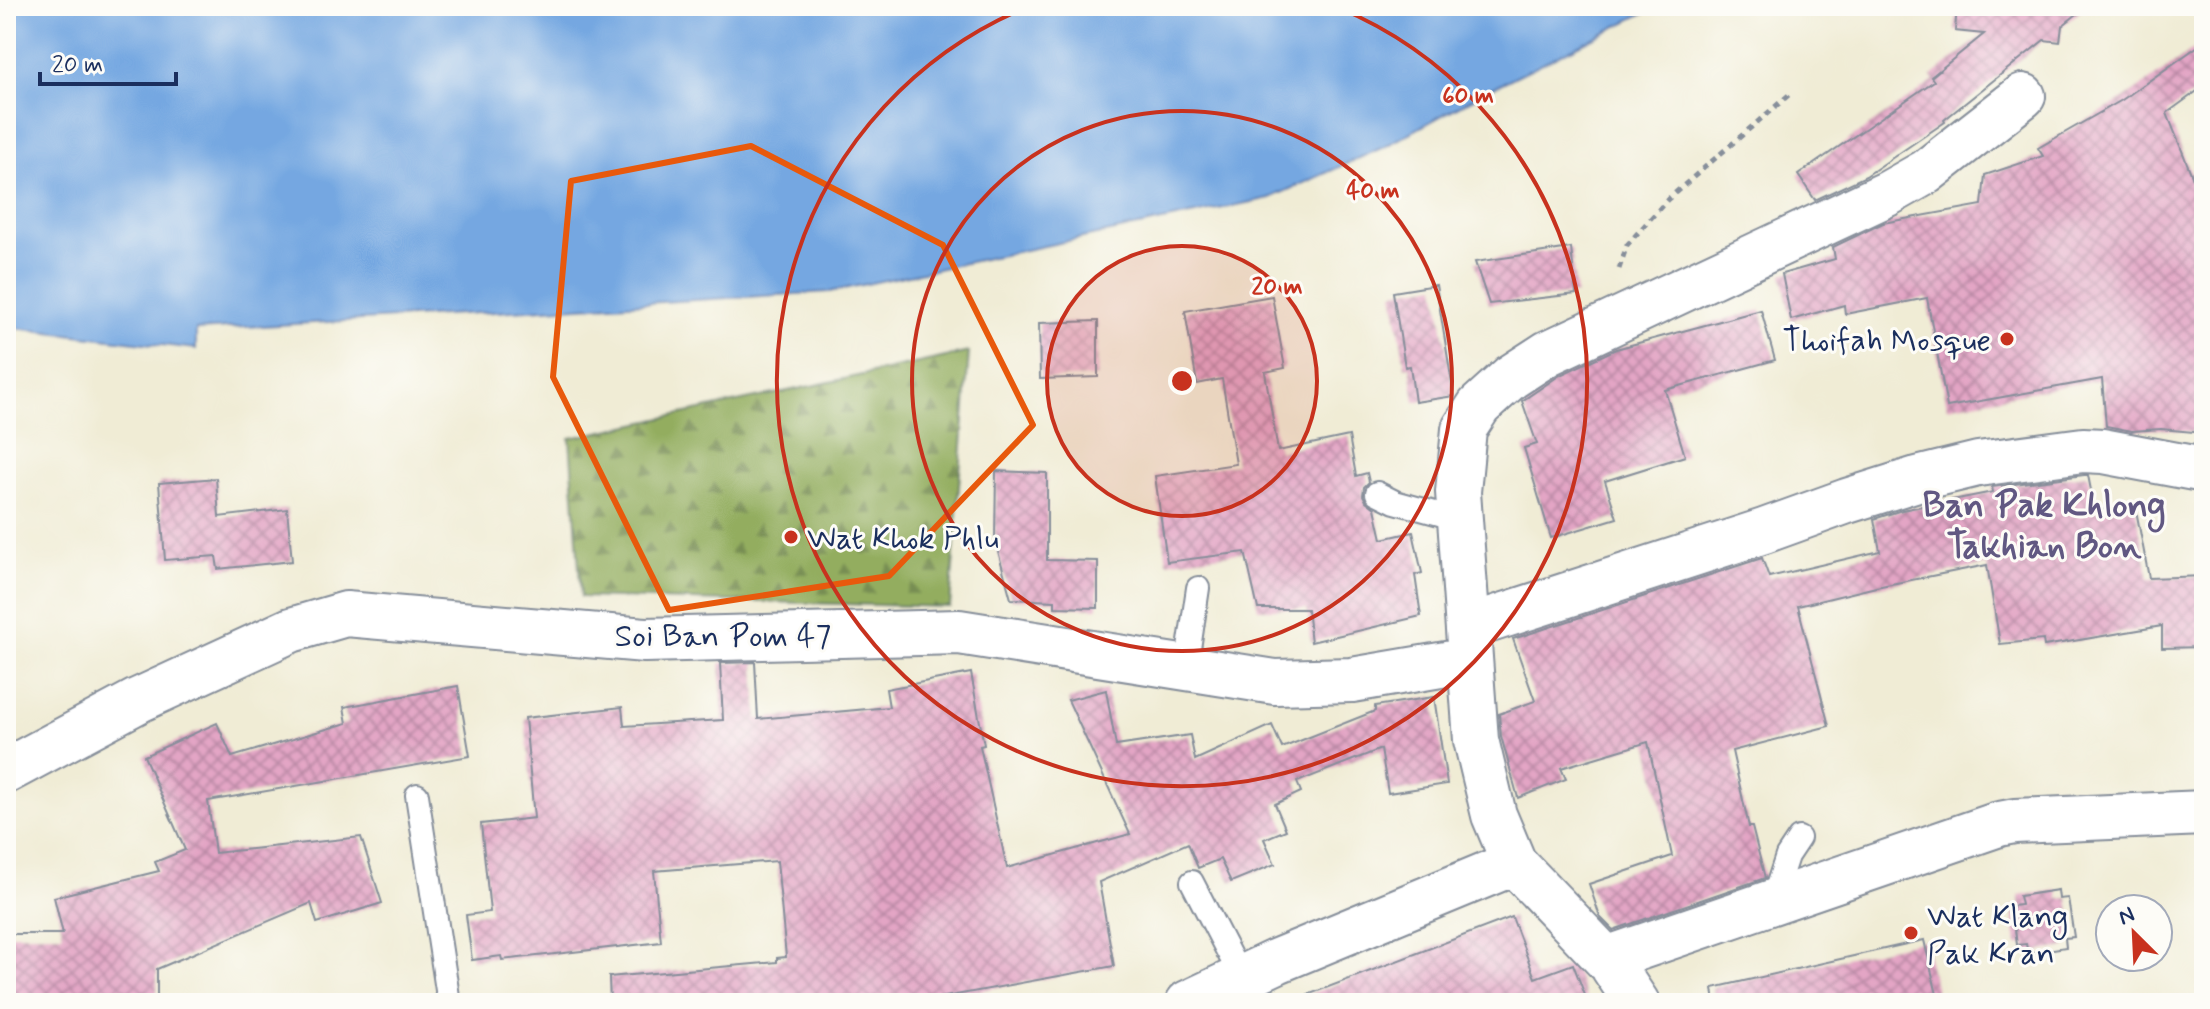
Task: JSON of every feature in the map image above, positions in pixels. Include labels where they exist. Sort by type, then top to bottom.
[{"type":"street","points":[[1637,1003],[1609,963],[1514,863],[1494,815],[1476,740],[1458,492],[1464,429],[1479,406],[1511,377],[1548,353],[1914,179],[2023,96]]},
{"type":"street","name":"Soi Ban Pom 47","points":[[6,771],[139,700],[291,630],[346,614],[645,640],[959,632],[1275,682],[1352,680],[1469,643],[1764,531],[1917,479],[1978,464],[2083,450],[2204,470]]},
{"type":"street","points":[[1609,963],[1772,903],[2015,821],[2204,813]]},
{"type":"street","points":[[1188,1003],[1241,977],[1514,863]]},
{"type":"lane","points":[[1377,493],[1395,502],[1461,520]]},
{"type":"lane","points":[[1186,669],[1198,588]]},
{"type":"lane","points":[[417,795],[449,1003]]},
{"type":"lane","points":[[1772,903],[1787,856],[1799,838]]},
{"type":"lane","points":[[1192,882],[1241,977]]},
{"type":"path","points":[[1608,324],[1611,293],[1627,245],[1668,199],[1791,93]]},
{"type":"highlighted area","points":[[751,146],[943,245],[1033,425],[889,576],[669,610],[553,377],[571,181]]},
{"type":"green space","points":[[969,352],[950,607],[581,597],[570,438]]},
{"type":"water","points":[[6,6],[1658,6],[1488,90],[1386,146],[1270,198],[829,292],[196,330],[196,349],[6,327]]},
{"type":"building","points":[[1957,6],[2087,6],[2062,26],[2060,42],[2044,40],[1945,122],[1866,176],[1815,200],[1798,175],[1934,81],[1931,77],[1984,34],[1955,31]]},
{"type":"building","points":[[2204,42],[2204,86],[2167,113],[2204,206],[2204,433],[2161,429],[2132,431],[2106,426],[2102,379],[1947,407],[1927,298],[1845,314],[1844,305],[1791,320],[1782,274],[1835,259],[1833,247],[1883,223],[1982,205],[1985,175],[2043,156],[2038,148],[2122,100]]},
{"type":"building","points":[[1571,248],[1576,294],[1489,304],[1475,262]]},
{"type":"building","points":[[1436,285],[1454,396],[1415,402],[1410,366],[1405,367],[1393,292]]},
{"type":"building","points":[[1272,296],[1285,368],[1265,372],[1278,451],[1349,436],[1356,476],[1367,473],[1369,482],[1364,487],[1363,495],[1375,508],[1382,539],[1413,532],[1422,573],[1415,575],[1421,616],[1311,642],[1307,609],[1258,609],[1245,552],[1167,562],[1155,476],[1236,464],[1222,379],[1197,384],[1185,311]]},
{"type":"building","points":[[1761,310],[1775,360],[1665,390],[1685,456],[1605,481],[1617,518],[1551,538],[1524,448],[1537,444],[1522,401],[1560,375],[1616,349]]},
{"type":"building","points":[[1098,321],[1098,377],[1040,379],[1039,323]]},
{"type":"building","points":[[996,471],[1047,473],[1047,560],[1098,561],[1098,608],[1055,607],[1055,601],[1011,599],[995,540]]},
{"type":"building","points":[[2088,475],[2095,511],[2135,505],[2149,578],[2204,576],[2204,647],[2162,648],[2162,626],[2044,646],[2043,640],[2000,644],[1987,565],[1798,606],[1829,726],[1732,751],[1749,827],[1752,827],[1765,878],[1613,930],[1600,917],[1589,884],[1672,856],[1648,742],[1561,768],[1566,779],[1518,798],[1501,736],[1499,714],[1535,701],[1513,639],[1762,558],[1769,577],[1880,551],[1874,519],[1902,510],[1993,492],[1992,487]]},
{"type":"building","points":[[216,478],[219,517],[287,509],[292,561],[218,569],[216,556],[165,560],[159,483]]},
{"type":"building","points":[[755,662],[758,719],[889,707],[886,689],[971,673],[984,745],[980,746],[1007,868],[1130,834],[1068,700],[1106,690],[1116,746],[1190,735],[1195,760],[1272,725],[1282,748],[1375,711],[1375,706],[1434,697],[1447,784],[1388,793],[1381,749],[1297,782],[1301,792],[1275,804],[1286,830],[1264,839],[1275,864],[1231,882],[1220,859],[1198,868],[1188,843],[1099,882],[1114,966],[912,1003],[610,1003],[609,977],[777,962],[777,958],[786,957],[777,861],[654,871],[661,942],[502,960],[501,956],[472,960],[466,915],[490,912],[481,824],[534,818],[525,718],[622,707],[624,726],[723,720],[720,663]]},
{"type":"building","points":[[458,686],[470,756],[208,801],[215,853],[361,837],[382,903],[317,923],[311,903],[157,969],[157,1002],[6,1003],[6,934],[63,934],[54,897],[159,871],[155,862],[185,850],[144,756],[217,723],[232,757],[347,723],[344,707]]},
{"type":"building","points":[[2058,890],[2059,899],[2068,898],[2074,937],[2065,938],[2066,947],[2028,953],[2026,944],[2017,945],[2012,906],[2021,905],[2019,896]]},
{"type":"building","points":[[1512,917],[1535,978],[1573,964],[1588,1003],[1295,1003],[1294,1000]]},
{"type":"building","points":[[1924,940],[1939,1003],[1715,1003],[1713,988]]},
{"type":"place","name":"Thoifah Mosque","points":[[2007,339]]},
{"type":"place","name":"Wat Khok Phlu","points":[[791,537]]},
{"type":"place","name":"Wat Klang Pak Kran","points":[[1911,933]]},
{"type":"district","name":"Ban Pak Khlong Takhian Bon","points":[[2044,524]]}]
